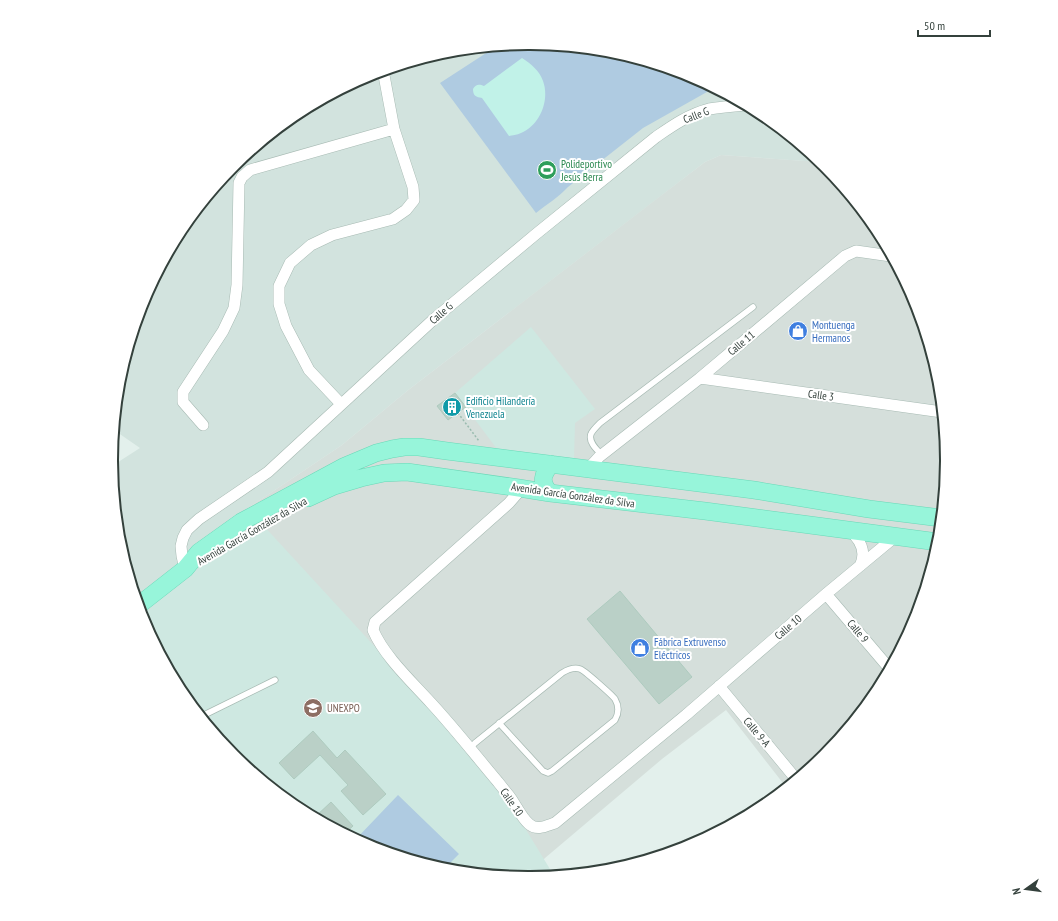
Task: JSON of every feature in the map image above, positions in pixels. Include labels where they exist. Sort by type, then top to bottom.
[{"type":"main road","name":"Avenida García González da Silva","points":[[185,569],[199,552],[241,522],[358,460],[376,453],[404,447],[419,447],[551,464],[598,463],[869,509],[936,517]]},
{"type":"main road","points":[[522,488],[528,486],[534,476],[534,471],[531,465],[525,461]]},
{"type":"main road","points":[[550,493],[546,489],[543,479],[551,464]]},
{"type":"main road","name":"Avenida García González da Silva","points":[[185,569],[204,560],[241,536],[317,493],[361,478],[384,473],[407,472],[550,493],[705,511],[932,541]]},
{"type":"main road","points":[[144,601],[185,569]]},
{"type":"street","points":[[341,404],[309,370],[286,326],[279,304],[279,286],[290,263],[310,245],[332,235],[393,219],[406,210],[414,200],[413,187],[394,129],[384,77]]},
{"type":"street","name":"Calle G","points":[[185,569],[182,556],[184,538],[188,530],[199,519],[268,472],[440,314],[656,137],[674,125],[702,111],[735,106]]},
{"type":"street","points":[[203,425],[183,402],[183,392],[223,331],[234,308],[237,285],[239,183],[242,177],[250,170],[394,129]]},
{"type":"street","name":"Calle 11","points":[[598,463],[845,256],[856,251],[885,255]]},
{"type":"street","name":"Calle 3","points":[[700,378],[936,411]]},
{"type":"street","name":"Calle 10","points":[[522,488],[509,503],[375,622],[373,630],[377,639],[389,656],[470,748],[509,795],[529,824],[536,828],[555,823],[686,715],[826,594],[896,536]]},
{"type":"street","points":[[849,530],[860,541],[862,547],[863,557],[859,566]]},
{"type":"street","name":"Calle 9","points":[[826,594],[886,664]]},
{"type":"street","name":"Calle 9-A","points":[[719,686],[793,775]]},
{"type":"lane","points":[[598,463],[590,439],[591,434],[600,423],[753,307]]},
{"type":"lane","points":[[470,748],[499,723],[562,673],[570,669],[579,668],[586,672],[615,700],[618,706],[618,714],[615,720],[548,773],[543,771],[499,723]]},
{"type":"lane","points":[[206,714],[275,680]]},
{"type":"path","points":[[458,413],[492,456]]},
{"type":"shaded area","name":"Polideportivo Jesús Berra","points":[[529,50],[556,51],[609,58],[661,72],[709,91],[643,128],[536,213],[440,83],[487,53]]},
{"type":"shaded area","points":[[502,51],[556,51],[609,58],[661,72],[711,92],[757,119],[779,135],[810,161],[721,155],[705,162],[407,391],[342,445],[245,510],[442,760],[447,862],[423,857],[372,840],[347,829],[301,802],[258,769],[220,731],[203,710],[173,666],[161,642],[150,618],[132,567],[122,514],[118,462],[140,448],[119,434],[126,380],[140,329],[150,303],[173,255],[203,211],[220,190],[258,152],[301,119],[347,92],[372,81],[423,64],[449,58]]},
{"type":"shaded area","points":[[721,155],[810,161],[838,190],[855,211],[885,255],[908,303],[918,329],[932,380],[936,407],[940,460],[939,487],[932,541],[926,567],[908,618],[897,642],[885,666],[870,689],[838,731],[800,769],[783,783],[726,710],[662,759],[545,858],[539,865],[442,760],[245,510],[342,445],[407,391],[705,162]]},
{"type":"shaded area","points":[[531,327],[595,409],[575,423],[574,459],[497,449],[455,393]]},
{"type":"shaded area","name":"UNEXPO","points":[[262,524],[446,724],[506,797],[551,870],[502,870],[475,867],[423,857],[397,849],[347,829],[301,802],[279,786],[258,769],[220,731],[203,710],[173,666],[144,601],[172,579]]},
{"type":"shaded area","points":[[398,795],[459,854],[449,863],[397,849],[360,835]]},
{"type":"sand","points":[[522,58],[534,68],[543,81],[545,88],[544,104],[538,118],[528,129],[521,133],[509,136],[482,98],[474,95],[473,89],[478,85],[484,86]]},
{"type":"building","name":"Edificio Hilandería Venezuela","points":[[455,393],[466,407],[448,420],[437,406]]},
{"type":"building","name":"Fábrica Extruvenso Eléctricos","points":[[620,591],[692,677],[659,704],[587,619]]},
{"type":"building","points":[[313,731],[337,758],[345,750],[386,794],[363,815],[341,791],[348,785],[320,755],[294,779],[279,763]]},
{"type":"building","points":[[331,802],[353,826],[349,830],[319,813]]},
{"type":"place","name":"Polideportivo Jesús Berra","points":[[547,170]]},
{"type":"place","name":"Montuenga Hermanos","points":[[798,331]]},
{"type":"place","name":"Edificio Hilandería Venezuela","points":[[452,407]]},
{"type":"place","name":"Fábrica Extruvenso Eléctricos","points":[[640,648]]},
{"type":"place","name":"UNEXPO","points":[[313,708]]}]
